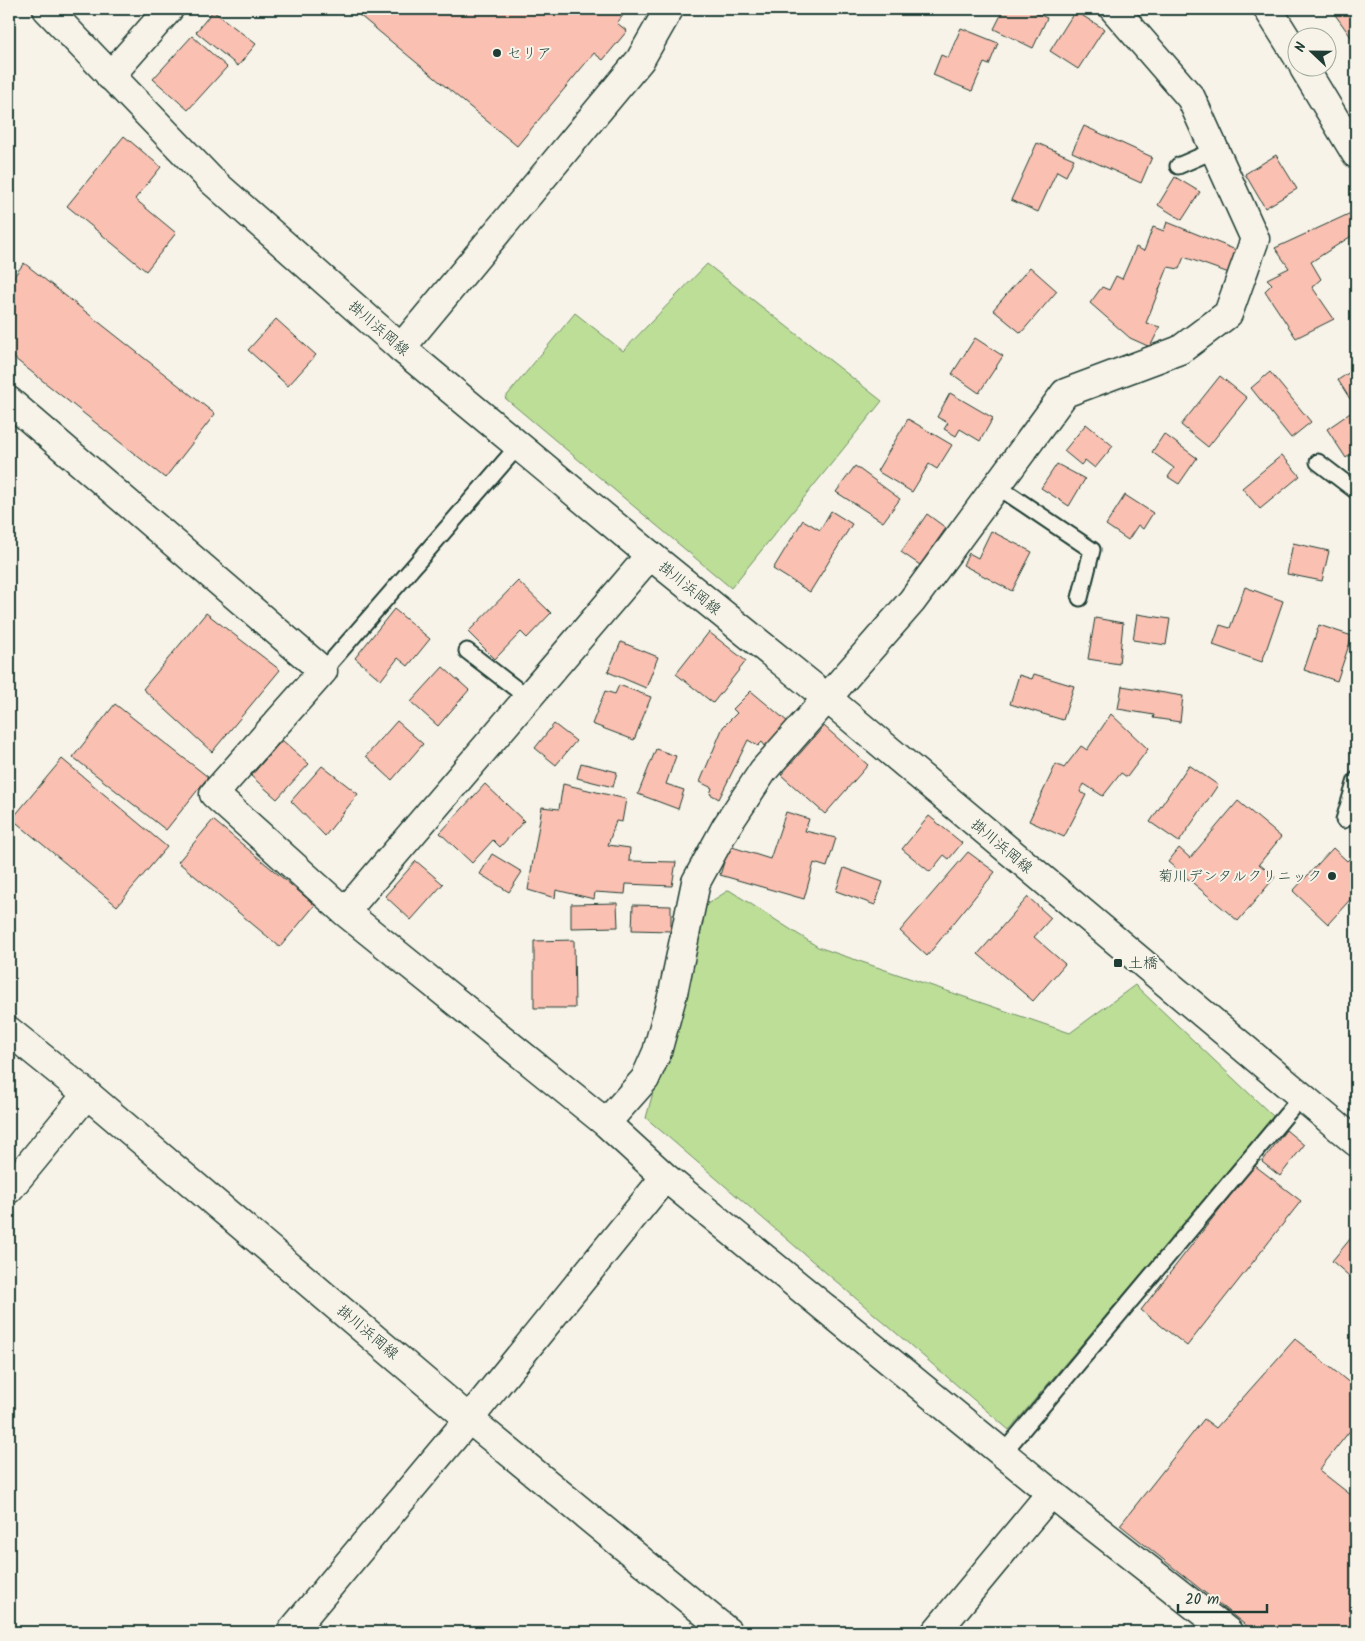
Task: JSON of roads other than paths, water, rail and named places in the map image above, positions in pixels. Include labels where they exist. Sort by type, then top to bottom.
[{"type":"street","name":"掛川浜岡線","points":[[47,9],[210,179],[401,348],[650,555],[827,698],[1356,1142]]},
{"type":"street","points":[[110,76],[169,9]]},
{"type":"street","points":[[401,348],[640,60],[669,9]]},
{"type":"street","points":[[606,1123],[645,1079],[657,1052],[673,993],[696,882],[726,827],[763,771],[912,601],[1065,393],[1180,350],[1228,314],[1255,239],[1191,98],[1114,9]]},
{"type":"street","points":[[1268,9],[1288,41]]},
{"type":"street","points":[[1310,78],[1356,154]]},
{"type":"street","points":[[11,407],[323,670],[214,794],[345,912],[606,1123],[665,1177],[1051,1493],[1228,1632]]},
{"type":"street","points":[[345,912],[650,555]]},
{"type":"street","name":"掛川浜岡線","points":[[9,1031],[87,1094],[469,1419],[728,1632]]},
{"type":"street","points":[[9,1189],[87,1094]]},
{"type":"street","points":[[291,1632],[469,1419],[665,1177]]},
{"type":"street","points":[[936,1632],[1051,1493]]},
{"type":"lane","points":[[1178,166],[1215,150]]},
{"type":"lane","points":[[323,670],[519,445]]},
{"type":"lane","points":[[1318,462],[1356,491]]},
{"type":"lane","points":[[997,486],[1092,550],[1080,598]]},
{"type":"lane","points":[[467,651],[528,698]]},
{"type":"lane","points":[[1344,820],[1356,780]]},
{"type":"lane","points":[[1003,1453],[1302,1096]]},
{"type":"place","name":"セリア","points":[[497,53]]},
{"type":"place","name":"菊川デンタルクリニック","points":[[1332,876]]},
{"type":"place","name":"土橋","points":[[1118,963]]}]
